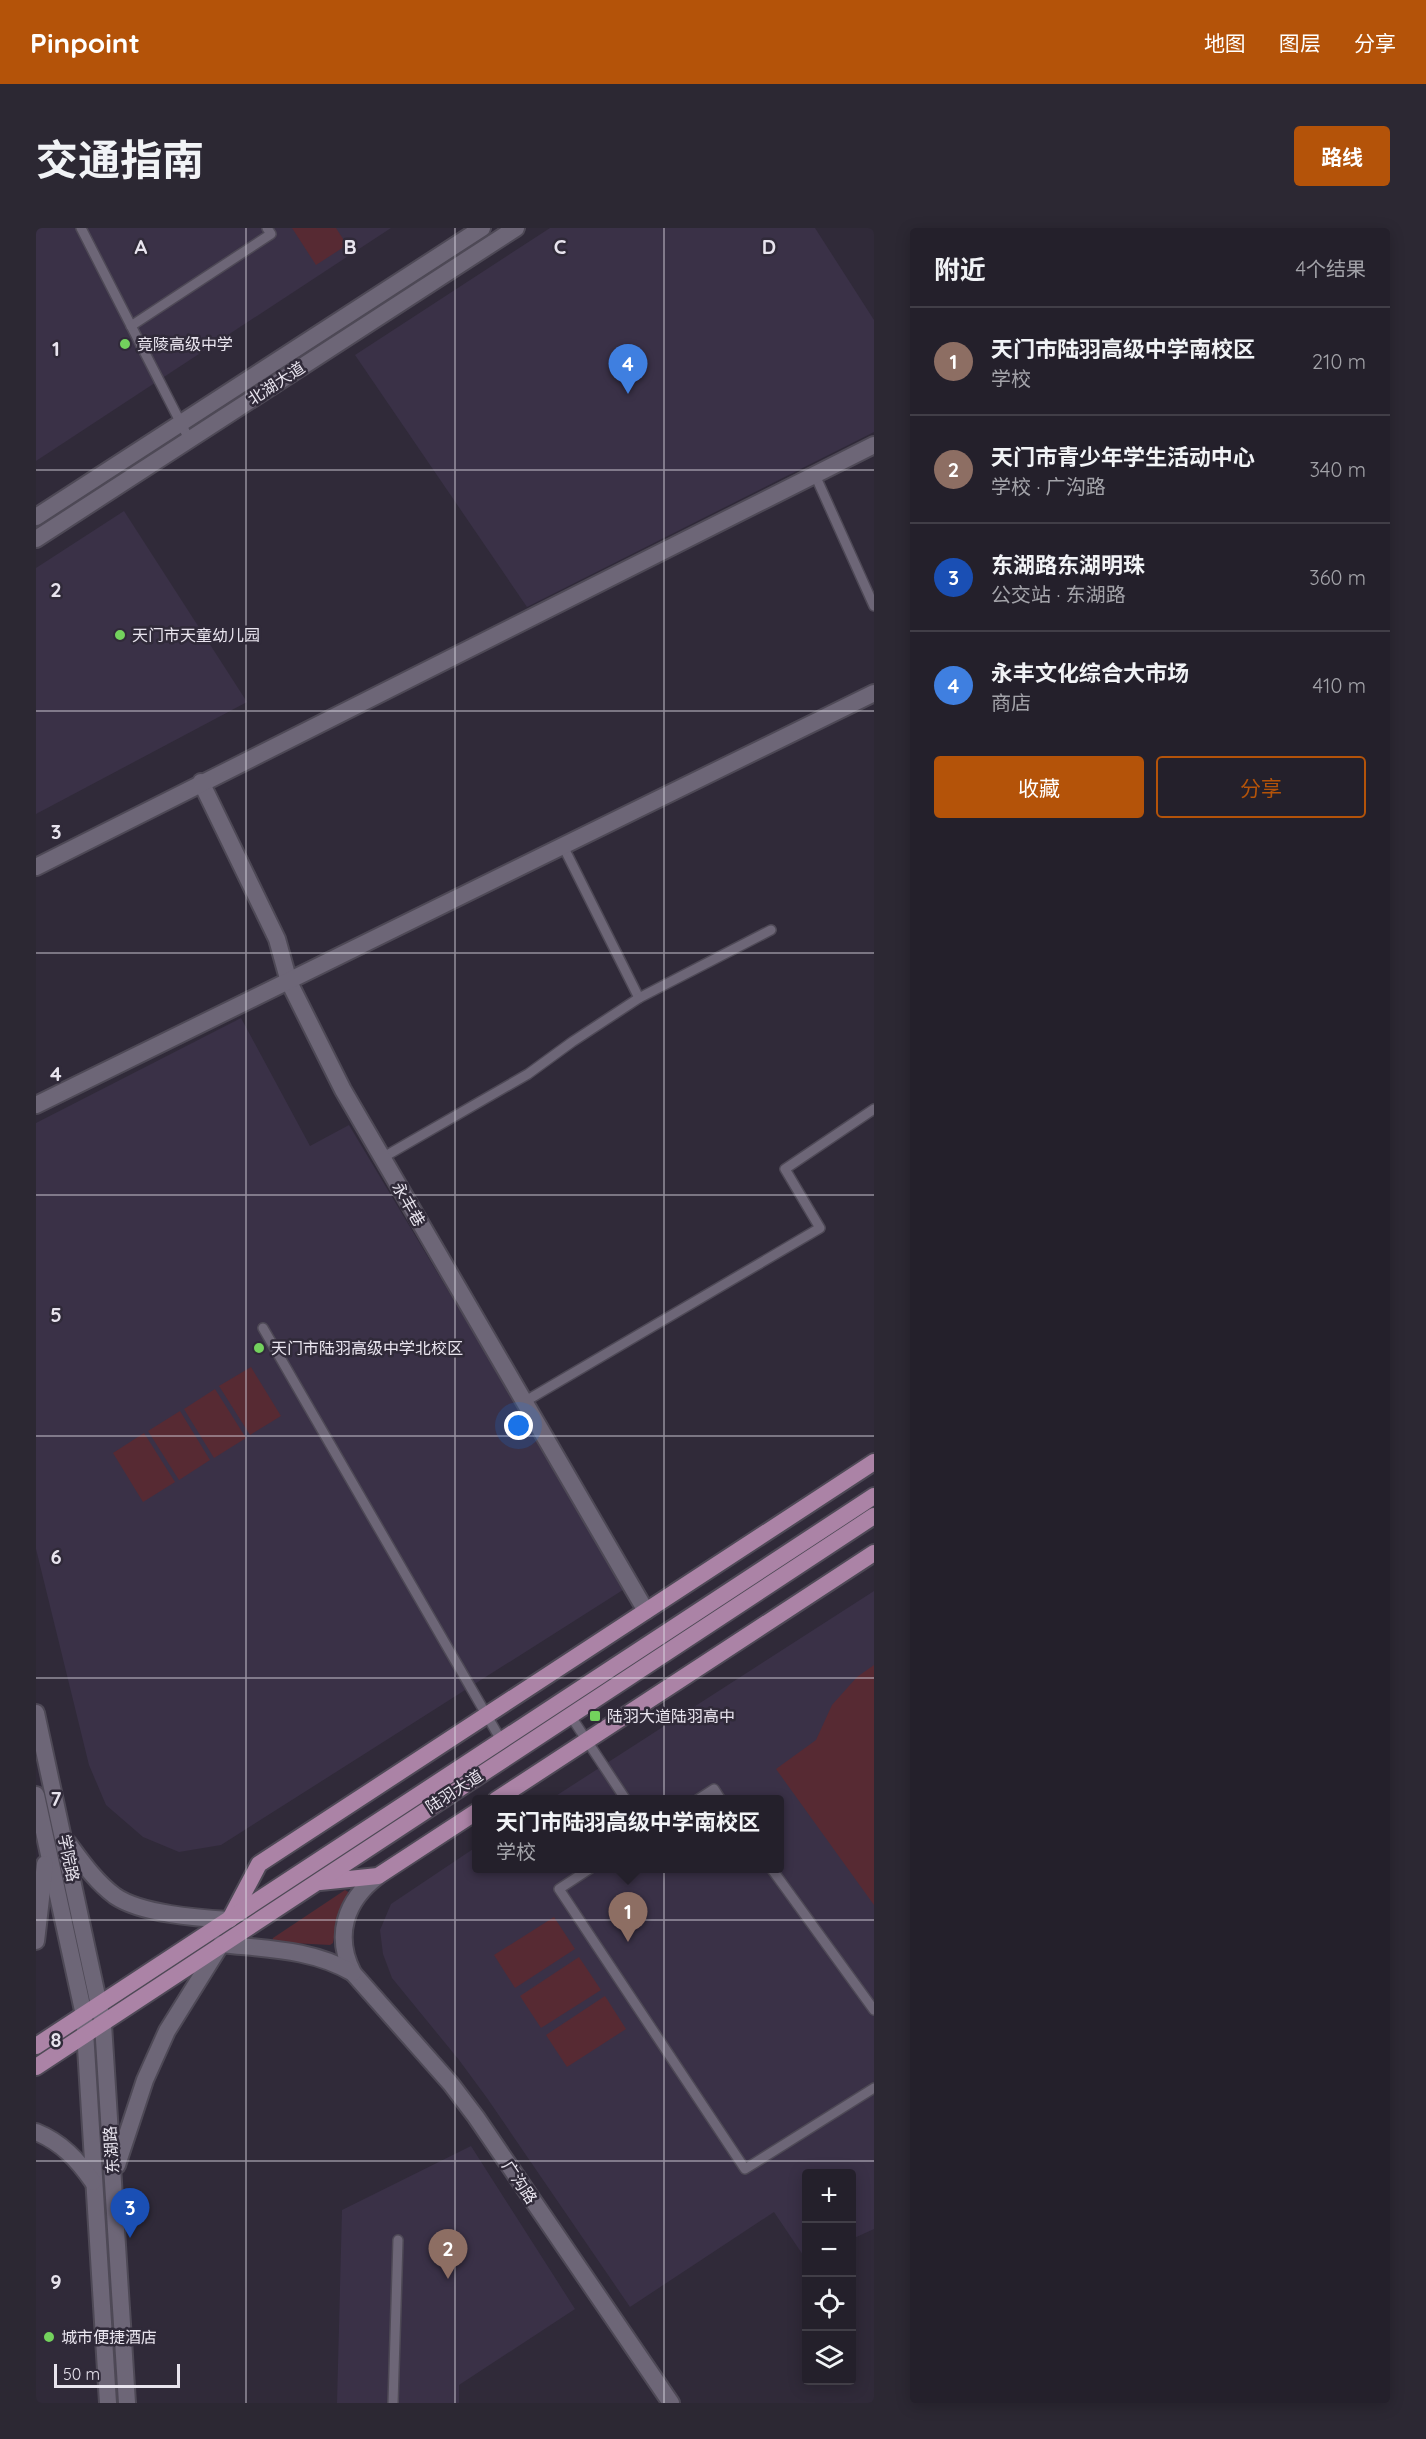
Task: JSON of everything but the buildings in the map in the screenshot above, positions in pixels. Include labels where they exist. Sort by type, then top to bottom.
[{"type":"main road","points":[[229,1920],[259,1864],[874,1461]]},
{"type":"main road","name":"陆羽大道","points":[[36,2046],[874,1496]]},
{"type":"main road","name":"陆羽大道","points":[[36,2067],[874,1516]]},
{"type":"main road","points":[[504,1795],[874,1553]]},
{"type":"main road","points":[[316,1882],[378,1876],[472,1815]]},
{"type":"street","name":"北湖大道","points":[[36,517],[482,228]]},
{"type":"street","name":"北湖大道","points":[[36,539],[516,228]]},
{"type":"street","points":[[36,867],[874,445]]},
{"type":"street","points":[[36,1105],[874,693]]},
{"type":"street","name":"永丰巷","points":[[201,782],[277,939],[289,982],[343,1090],[646,1611]]},
{"type":"street","name":"学院路","points":[[36,1713],[101,2004]]},
{"type":"street","name":"学院路","points":[[36,1795],[84,2015],[86,2036]]},
{"type":"street","points":[[64,1839],[87,1869],[116,1897],[153,1911],[229,1920]]},
{"type":"street","points":[[36,1941],[45,1880],[46,1842]]},
{"type":"street","points":[[353,1973],[346,1960],[342,1944],[345,1925],[358,1894],[378,1876]]},
{"type":"street","points":[[113,2178],[145,2080],[167,2031],[221,1944],[314,1956],[336,1962],[353,1973]]},
{"type":"street","name":"广沟路","points":[[353,1973],[444,2076],[476,2117],[670,2403]]},
{"type":"street","name":"东湖路","points":[[101,2004],[127,2403]]},
{"type":"street","name":"东湖路","points":[[86,2036],[108,2403]]},
{"type":"street","points":[[36,2132],[69,2152],[94,2183]]},
{"type":"lane","points":[[81,228],[189,439]]},
{"type":"lane","points":[[131,326],[271,234],[267,228]]},
{"type":"lane","points":[[815,475],[874,606]]},
{"type":"lane","points":[[563,846],[639,998]]},
{"type":"lane","points":[[382,1158],[528,1074],[639,998],[771,930]]},
{"type":"lane","points":[[524,1402],[820,1228],[785,1169],[874,1109]]},
{"type":"lane","points":[[264,1328],[501,1740]]},
{"type":"lane","points":[[570,1715],[623,1795]]},
{"type":"lane","points":[[705,1795],[714,1789],[718,1795]]},
{"type":"lane","points":[[585,1873],[559,1889],[745,2169],[874,2088]]},
{"type":"lane","points":[[774,1873],[874,2010]]},
{"type":"lane","points":[[393,2403],[398,2240]]},
{"type":"shaded area","name":"竟陵高级中学","points":[[36,228],[391,228],[36,461]]},
{"type":"shaded area","points":[[292,228],[336,228],[347,245],[316,265]]},
{"type":"shaded area","points":[[550,228],[815,228],[874,320],[874,432],[527,607],[355,355]]},
{"type":"shaded area","name":"天门市天童幼儿园","points":[[124,511],[247,702],[36,814],[36,568]]},
{"type":"shaded area","name":"天门市陆羽高级中学北校区","points":[[241,1018],[310,1146],[349,1125],[626,1588],[221,1845],[179,1852],[143,1837],[106,1805],[89,1765],[36,1549],[36,1123]]},
{"type":"shaded area","points":[[251,1367],[281,1416],[250,1435],[219,1386]]},
{"type":"shaded area","points":[[215,1389],[246,1438],[214,1458],[184,1409]]},
{"type":"shaded area","points":[[180,1411],[210,1460],[179,1480],[148,1431]]},
{"type":"shaded area","points":[[144,1433],[175,1482],[143,1502],[113,1453]]},
{"type":"shaded area","points":[[874,1591],[874,2229],[856,2237],[856,2169],[802,2169],[802,2254],[774,2212],[630,2307],[487,2098],[392,1978],[383,1954],[380,1930],[391,1904],[472,1850],[472,1873],[784,1873],[784,1795],[557,1795]]},
{"type":"shaded area","points":[[874,1665],[874,1905],[776,1769],[816,1740],[832,1705],[857,1677]]},
{"type":"shaded area","points":[[345,1890],[350,1893],[337,1920],[333,1943],[330,1945],[272,1942],[273,1938]]},
{"type":"shaded area","points":[[554,1917],[575,1949],[515,1988],[494,1955]]},
{"type":"shaded area","points":[[579,1957],[601,1990],[541,2028],[520,1996]]},
{"type":"shaded area","points":[[605,1996],[626,2029],[567,2067],[546,2035]]},
{"type":"shaded area","points":[[471,2146],[575,2309],[459,2385],[459,2403],[337,2403],[342,2210]]},
{"type":"place","name":"竟陵高级中学","points":[[125,344]]},
{"type":"place","name":"永丰文化综合大市场","points":[[628,394]]},
{"type":"place","name":"天门市天童幼儿园","points":[[120,635]]},
{"type":"place","name":"天门市陆羽高级中学北校区","points":[[259,1348]]},
{"type":"place","name":"陆羽大道陆羽高中","points":[[595,1716]]},
{"type":"place","name":"天门市陆羽高级中学南校区","points":[[628,1942]]},
{"type":"place","name":"东湖路东湖明珠","points":[[130,2238]]},
{"type":"place","name":"天门市青少年学生活动中心","points":[[448,2279]]},
{"type":"place","name":"城市便捷酒店","points":[[49,2337]]}]
